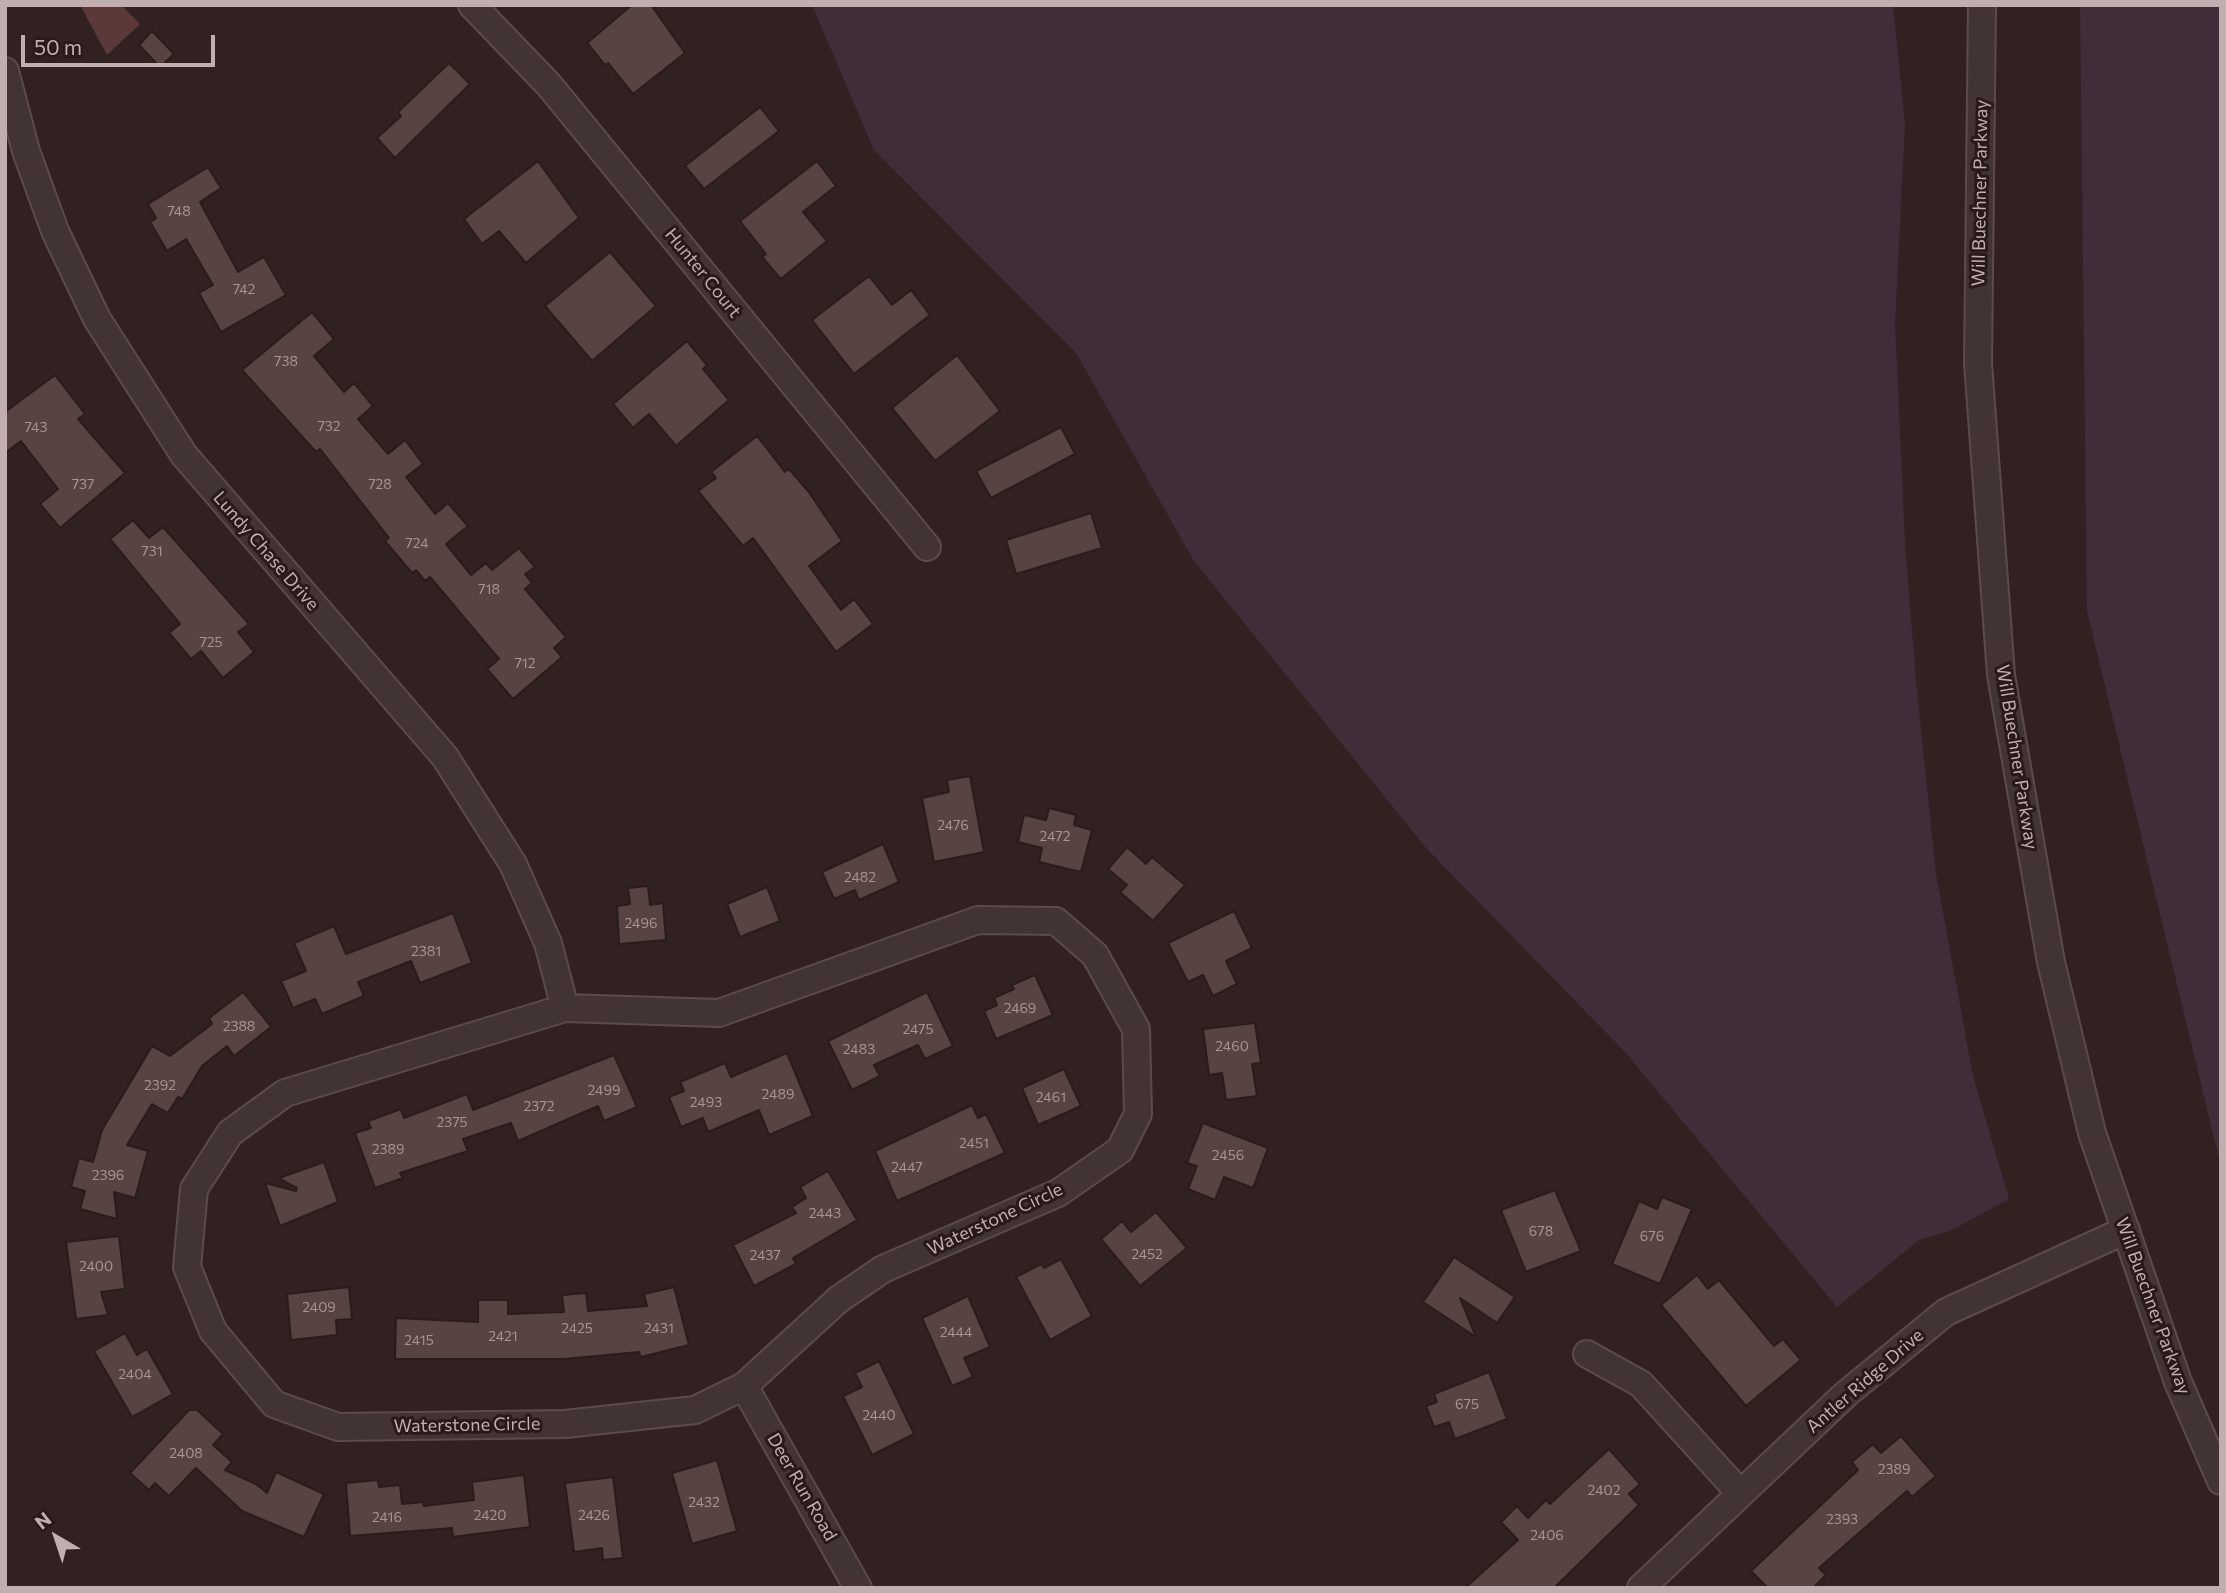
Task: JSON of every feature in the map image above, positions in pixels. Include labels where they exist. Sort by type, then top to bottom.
[{"type":"street","name":"Hunter Court","points":[[472,5],[549,85],[927,547]]},
{"type":"street","name":"Will Buechner Parkway","points":[[1982,5],[1978,363],[2001,675],[2051,961],[2092,1133],[2178,1382],[2221,1481]]},
{"type":"street","name":"Lundy Chase Drive","points":[[5,71],[26,151],[55,231],[97,319],[184,455],[445,757],[513,864],[548,943],[565,1008]]},
{"type":"street","name":"Waterstone Circle","points":[[978,920],[1056,921],[1095,955],[1136,1029],[1138,1114],[1119,1150],[1058,1193],[883,1269],[839,1299],[744,1387],[695,1410],[578,1422],[338,1427],[274,1404],[213,1331],[187,1267],[194,1189],[230,1133],[285,1093],[565,1008],[719,1013],[978,920]]},
{"type":"street","name":"Antler Ridge Drive","points":[[1641,1588],[1846,1394],[1946,1312],[2126,1230]]},
{"type":"street","points":[[1587,1354],[1642,1384],[1740,1493]]},
{"type":"street","name":"Deer Run Road","points":[[744,1387],[858,1588]]},
{"type":"shaded area","points":[[80,5],[121,5],[140,24],[107,55]]},
{"type":"shaded area","points":[[812,5],[1893,5],[1905,125],[1895,323],[1905,543],[1916,682],[1936,874],[1973,1076],[2009,1199],[1950,1231],[1919,1240],[1837,1307],[1625,1052],[1427,849],[1194,561],[1076,353],[874,150]]},
{"type":"shaded area","points":[[2080,5],[2221,5],[2221,1167],[2087,611]]},
{"type":"building","points":[[632,5],[651,5],[685,53],[633,94],[608,63],[605,65],[587,43]]},
{"type":"building","points":[[152,31],[174,54],[160,67],[139,45]]},
{"type":"building","points":[[449,63],[470,84],[395,158],[377,138],[401,116],[398,112]]},
{"type":"building","points":[[760,107],[779,131],[704,189],[685,166]]},
{"type":"building","points":[[538,161],[579,218],[526,263],[499,231],[482,244],[464,219]]},
{"type":"building","points":[[817,161],[836,186],[803,212],[827,241],[781,279],[762,257],[766,254],[740,221]]},
{"type":"building","points":[[208,167],[221,188],[200,202],[238,272],[264,257],[286,295],[221,332],[199,293],[213,285],[186,239],[167,251],[150,222],[156,218],[148,204]]},
{"type":"building","points":[[610,252],[656,306],[592,361],[545,306]]},
{"type":"building","points":[[869,276],[892,305],[911,290],[930,315],[854,374],[812,320]]},
{"type":"building","points":[[312,312],[334,339],[314,356],[344,392],[354,383],[373,406],[358,419],[388,454],[405,440],[423,464],[406,477],[435,514],[448,503],[468,526],[446,544],[471,575],[486,563],[492,570],[519,548],[535,567],[525,574],[532,583],[525,589],[566,637],[554,648],[562,657],[513,699],[487,669],[499,659],[430,577],[425,581],[416,570],[412,573],[385,541],[389,538],[320,449],[316,452],[242,370]]},
{"type":"building","points":[[687,341],[707,365],[703,369],[729,400],[676,446],[649,414],[633,428],[613,404]]},
{"type":"building","points":[[957,355],[1000,411],[935,461],[892,408]]},
{"type":"building","points":[[55,375],[85,414],[78,419],[125,473],[60,528],[40,504],[58,489],[21,441],[5,453],[5,412]]},
{"type":"building","points":[[1061,427],[1075,454],[991,498],[976,471]]},
{"type":"building","points":[[757,436],[785,472],[789,469],[808,491],[842,541],[809,566],[841,610],[854,599],[873,624],[836,652],[753,538],[743,546],[698,491],[716,478],[711,472]]},
{"type":"building","points":[[1091,513],[1102,548],[1016,574],[1006,540]]},
{"type":"building","points":[[133,520],[149,538],[163,527],[249,624],[238,632],[254,652],[223,678],[201,651],[191,659],[169,633],[180,624],[110,539]]},
{"type":"building","points":[[970,776],[984,852],[934,862],[922,798],[949,792],[947,780]]},
{"type":"building","points":[[1049,808],[1076,815],[1074,825],[1092,830],[1081,872],[1039,862],[1042,848],[1018,842],[1024,815],[1046,820]]},
{"type":"building","points":[[883,844],[899,882],[859,900],[855,890],[834,899],[822,872]]},
{"type":"building","points":[[1127,847],[1146,864],[1152,857],[1185,885],[1153,921],[1120,892],[1127,885],[1108,869]]},
{"type":"building","points":[[648,886],[650,905],[663,903],[666,940],[619,944],[617,906],[630,904],[628,888]]},
{"type":"building","points":[[767,887],[780,921],[740,937],[727,904]]},
{"type":"building","points":[[1234,911],[1252,948],[1226,961],[1237,984],[1213,996],[1203,975],[1188,982],[1168,943]]},
{"type":"building","points":[[453,913],[472,963],[420,983],[411,961],[358,982],[364,996],[322,1014],[315,999],[293,1008],[281,981],[306,971],[294,943],[334,926],[346,954]]},
{"type":"building","points":[[1035,975],[1053,1015],[996,1039],[984,1011],[997,1005],[994,998],[1014,989],[1012,985]]},
{"type":"building","points":[[243,992],[271,1027],[234,1056],[227,1046],[202,1066],[182,1099],[178,1097],[168,1113],[152,1104],[127,1145],[148,1151],[135,1198],[114,1192],[117,1219],[80,1209],[85,1191],[71,1187],[79,1158],[93,1162],[102,1130],[152,1046],[170,1056],[212,1024],[209,1018]]},
{"type":"building","points":[[927,992],[953,1046],[925,1059],[918,1045],[874,1065],[880,1076],[852,1090],[828,1041]]},
{"type":"building","points":[[1255,1023],[1261,1063],[1252,1064],[1257,1096],[1226,1100],[1222,1073],[1209,1075],[1203,1029]]},
{"type":"building","points":[[787,1053],[813,1116],[769,1135],[759,1110],[708,1132],[703,1118],[681,1127],[669,1097],[684,1091],[680,1082],[725,1063],[731,1077]]},
{"type":"building","points":[[614,1055],[637,1107],[604,1121],[598,1106],[518,1141],[511,1123],[463,1139],[468,1151],[400,1173],[403,1178],[375,1188],[355,1133],[371,1128],[368,1121],[401,1109],[404,1118],[467,1094],[473,1110]]},
{"type":"building","points":[[1064,1069],[1081,1106],[1038,1125],[1022,1088]]},
{"type":"building","points":[[972,1105],[978,1118],[986,1114],[1005,1153],[897,1201],[875,1151]]},
{"type":"building","points":[[1203,1123],[1268,1148],[1253,1188],[1224,1177],[1215,1200],[1188,1189],[1197,1166],[1187,1163]]},
{"type":"building","points":[[324,1162],[338,1202],[280,1226],[265,1183],[296,1191],[297,1188],[279,1178]]},
{"type":"building","points":[[828,1171],[857,1220],[793,1258],[796,1264],[754,1286],[733,1245],[796,1213],[792,1207],[806,1198],[800,1187]]},
{"type":"building","points":[[1555,1190],[1581,1251],[1526,1272],[1501,1210]]},
{"type":"building","points":[[1662,1197],[1692,1209],[1660,1284],[1612,1264],[1639,1201],[1657,1209]]},
{"type":"building","points":[[1156,1212],[1187,1248],[1140,1286],[1101,1239],[1122,1221],[1131,1232]]},
{"type":"building","points":[[119,1236],[125,1289],[101,1292],[108,1315],[76,1319],[66,1242]]},
{"type":"building","points":[[1454,1257],[1515,1297],[1497,1323],[1460,1298],[1476,1337],[1423,1302]]},
{"type":"building","points":[[1061,1259],[1092,1316],[1050,1340],[1016,1277],[1041,1264],[1044,1268]]},
{"type":"building","points":[[1697,1275],[1708,1289],[1719,1280],[1774,1346],[1783,1339],[1801,1360],[1746,1406],[1661,1305]]},
{"type":"building","points":[[349,1287],[352,1319],[336,1320],[337,1335],[291,1340],[287,1294]]},
{"type":"building","points":[[674,1287],[689,1345],[641,1357],[639,1352],[564,1359],[395,1359],[396,1318],[478,1322],[478,1300],[508,1300],[508,1314],[564,1312],[562,1295],[586,1293],[588,1311],[647,1306],[644,1294]]},
{"type":"building","points":[[968,1296],[990,1347],[964,1358],[973,1377],[952,1386],[922,1318]]},
{"type":"building","points":[[125,1333],[137,1355],[147,1349],[173,1394],[132,1417],[94,1351]]},
{"type":"building","points":[[879,1361],[914,1434],[872,1455],[843,1396],[862,1387],[855,1373]]},
{"type":"building","points":[[1489,1372],[1507,1419],[1455,1439],[1449,1422],[1434,1427],[1426,1406],[1437,1402],[1434,1394]]},
{"type":"building","points":[[189,1410],[197,1410],[223,1434],[213,1445],[232,1462],[225,1470],[256,1484],[267,1493],[276,1472],[324,1494],[304,1537],[242,1511],[196,1468],[169,1496],[155,1483],[149,1490],[130,1473]]},
{"type":"building","points":[[1901,1436],[1936,1476],[1912,1497],[1907,1491],[1819,1568],[1826,1575],[1813,1588],[1768,1588],[1751,1571],[1858,1470],[1852,1462],[1873,1444],[1881,1453]]},
{"type":"building","points":[[1609,1449],[1640,1484],[1629,1494],[1639,1505],[1554,1588],[1465,1588],[1518,1540],[1501,1522],[1517,1506],[1528,1518],[1546,1500],[1550,1504]]},
{"type":"building","points":[[717,1460],[737,1531],[692,1544],[672,1473]]},
{"type":"building","points":[[524,1475],[530,1527],[453,1537],[452,1528],[350,1536],[346,1483],[378,1480],[379,1487],[400,1485],[402,1504],[423,1502],[424,1506],[474,1500],[472,1482]]},
{"type":"building","points":[[613,1477],[623,1558],[603,1560],[602,1548],[574,1552],[565,1483]]}]
